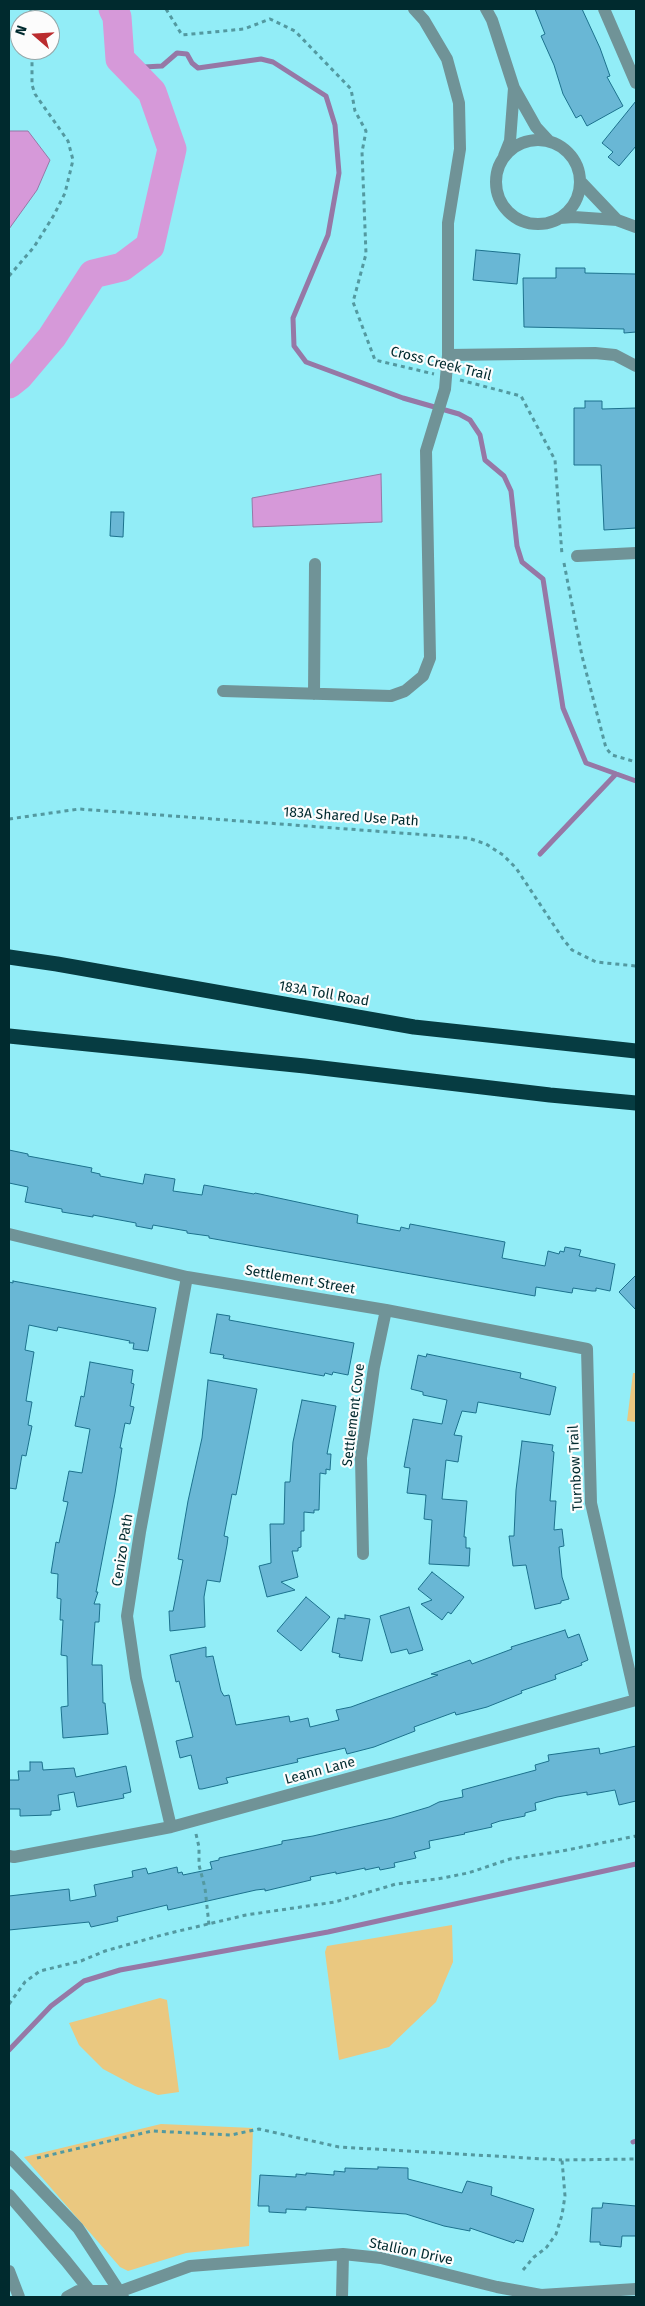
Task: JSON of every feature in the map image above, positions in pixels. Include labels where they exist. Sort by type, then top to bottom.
[{"type":"highway","points":[[9,946],[58,964]]},
{"type":"highway","name":"183A Toll Road","points":[[9,957],[414,1027],[636,1051]]},
{"type":"highway","points":[[9,1036],[305,1066],[550,1095],[636,1103]]},
{"type":"street","points":[[223,691],[391,696],[405,691],[423,676],[430,658],[426,451],[445,383],[448,356],[448,224],[460,149],[459,102],[447,58],[424,20],[414,9]]},
{"type":"street","points":[[486,9],[492,20],[514,88],[536,127],[549,141],[561,147],[571,156],[577,167],[580,181],[578,196],[571,208],[560,218],[547,224],[532,224],[518,220],[507,210],[499,198],[496,185],[497,172],[510,140],[514,88]]},
{"type":"street","points":[[604,9],[636,83]]},
{"type":"street","points":[[503,160],[511,150],[523,143],[536,140],[549,141]]},
{"type":"street","points":[[580,181],[616,220]]},
{"type":"street","points":[[560,218],[616,220],[636,227]]},
{"type":"street","points":[[448,356],[595,353],[615,355],[636,366]]},
{"type":"street","points":[[577,556],[636,553]]},
{"type":"street","points":[[314,694],[315,564]]},
{"type":"street","name":"Settlement Street","points":[[9,1234],[187,1276],[386,1310],[587,1349]]},
{"type":"street","name":"Cenizo Path","points":[[171,1827],[136,1678],[128,1616],[140,1532],[187,1276]]},
{"type":"street","name":"Settlement Cove","points":[[363,1554],[361,1458],[374,1366],[386,1310]]},
{"type":"street","name":"Turnbow Trail","points":[[587,1349],[591,1503],[636,1700]]},
{"type":"street","name":"Leann Lane","points":[[9,1856],[14,1857],[171,1827],[636,1700]]},
{"type":"street","points":[[9,2156],[78,2228],[121,2295]]},
{"type":"street","points":[[9,2195],[38,2227],[91,2294]]},
{"type":"street","points":[[342,2297],[343,2254]]},
{"type":"street","name":"Stallion Drive","points":[[67,2297],[78,2292],[121,2295],[190,2266],[343,2254],[381,2258],[497,2287],[541,2295],[636,2289]]},
{"type":"street","points":[[9,2271],[19,2297]]},
{"type":"path","name":"Cross Creek Trail","points":[[166,9],[182,35],[244,29],[270,19],[295,32],[351,89],[355,111],[366,131],[362,152],[366,254],[353,302],[375,360],[445,383],[522,396],[555,460],[562,551],[582,656],[606,748],[612,755],[636,762]]},
{"type":"path","points":[[9,276],[34,247],[54,216],[65,193],[73,160],[68,141],[35,94],[32,85],[32,60]]},
{"type":"path","name":"183A Shared Use Path","points":[[9,819],[79,809],[468,838],[486,844],[503,855],[516,868],[572,950],[596,962],[636,966]]},
{"type":"path","points":[[192,1821],[200,1846],[199,1865],[205,1888],[209,1925]]},
{"type":"path","points":[[9,2004],[25,1982],[40,1971],[81,1961],[105,1951],[162,1935],[246,1915],[335,1902],[396,1884],[468,1873],[510,1858],[562,1851],[636,1836]]},
{"type":"path","points":[[37,2158],[152,2131],[231,2134],[259,2129],[339,2148],[562,2160],[636,2159]]},
{"type":"path","points":[[523,2270],[534,2256],[546,2248],[559,2224],[565,2196],[562,2160]]},
{"type":"shaded area","points":[[9,131],[28,131],[50,160],[37,190],[9,229]]},
{"type":"shaded area","points":[[381,474],[382,522],[253,527],[252,498]]},
{"type":"shaded area","points":[[633,1373],[636,1373],[636,1422],[627,1421]]},
{"type":"shaded area","points":[[452,1925],[453,1962],[436,2002],[389,2047],[339,2060],[325,1952],[327,1946]]},
{"type":"shaded area","points":[[160,1998],[167,2000],[179,2092],[158,2095],[135,2086],[103,2069],[79,2045],[69,2023]]},
{"type":"shaded area","points":[[161,2124],[253,2128],[249,2246],[186,2253],[128,2271],[120,2267],[24,2157]]},
{"type":"building","points":[[535,9],[582,9],[600,48],[610,76],[607,77],[623,106],[587,126],[581,115],[576,118],[563,94],[554,65],[541,36],[545,34]]},
{"type":"building","points":[[636,101],[636,146],[619,166],[608,157],[613,152],[602,143]]},
{"type":"building","points":[[476,250],[520,254],[517,284],[473,280]]},
{"type":"building","points":[[556,268],[585,268],[585,273],[636,274],[636,332],[624,333],[624,329],[524,327],[523,278],[556,278]]},
{"type":"building","points":[[585,401],[602,401],[602,409],[636,408],[636,528],[604,530],[601,465],[574,465],[574,408],[585,408]]},
{"type":"building","points":[[111,512],[124,512],[123,537],[110,536]]},
{"type":"building","points":[[9,1150],[28,1154],[28,1156],[92,1168],[91,1172],[100,1174],[100,1176],[143,1184],[145,1174],[175,1179],[173,1191],[202,1195],[204,1185],[255,1193],[358,1215],[357,1223],[400,1231],[401,1227],[409,1229],[410,1224],[505,1242],[502,1258],[545,1266],[548,1251],[559,1254],[560,1251],[564,1252],[565,1247],[581,1250],[579,1256],[615,1264],[610,1291],[596,1288],[596,1291],[592,1291],[573,1288],[572,1293],[536,1287],[535,1296],[209,1238],[209,1236],[187,1233],[187,1231],[153,1225],[152,1229],[136,1226],[136,1223],[93,1215],[93,1217],[62,1212],[62,1209],[25,1202],[28,1187],[9,1183]]},
{"type":"building","points":[[636,1275],[636,1310],[619,1292]]},
{"type":"building","points":[[13,1281],[156,1308],[148,1351],[133,1349],[134,1343],[129,1343],[130,1341],[58,1327],[57,1331],[29,1325],[25,1350],[34,1352],[26,1401],[32,1402],[28,1425],[32,1426],[26,1456],[22,1455],[16,1489],[9,1488],[9,1282],[13,1283]]},
{"type":"building","points":[[217,1314],[230,1316],[229,1320],[354,1343],[348,1375],[333,1372],[332,1375],[325,1373],[324,1376],[223,1358],[224,1355],[210,1353]]},
{"type":"building","points":[[427,1354],[521,1373],[520,1378],[556,1387],[550,1415],[478,1402],[476,1413],[462,1411],[454,1435],[462,1436],[458,1462],[446,1460],[442,1499],[467,1501],[464,1537],[466,1537],[466,1548],[470,1548],[469,1566],[429,1564],[432,1520],[424,1519],[426,1495],[407,1493],[410,1468],[404,1467],[413,1419],[442,1424],[447,1400],[423,1395],[423,1392],[411,1389],[418,1355],[426,1357]]},
{"type":"building","points":[[90,1362],[133,1370],[131,1383],[134,1384],[130,1406],[134,1407],[130,1424],[125,1423],[115,1493],[96,1592],[98,1592],[94,1604],[100,1604],[99,1622],[95,1622],[92,1665],[102,1665],[103,1703],[105,1703],[108,1734],[63,1738],[61,1707],[68,1706],[67,1656],[61,1655],[63,1620],[60,1620],[61,1599],[57,1598],[58,1574],[51,1573],[56,1542],[59,1543],[68,1502],[63,1501],[69,1471],[82,1473],[90,1429],[75,1426],[81,1396],[84,1397]]},
{"type":"building","points":[[208,1380],[257,1389],[236,1495],[232,1494],[224,1536],[228,1537],[220,1582],[207,1580],[204,1597],[205,1627],[170,1631],[169,1611],[173,1611],[183,1560],[178,1559],[202,1438]]},
{"type":"building","points":[[302,1400],[336,1406],[327,1454],[331,1454],[330,1470],[326,1469],[326,1474],[320,1473],[319,1510],[314,1510],[314,1513],[304,1512],[304,1531],[301,1531],[301,1547],[298,1548],[298,1551],[292,1551],[298,1577],[281,1582],[295,1590],[267,1597],[259,1566],[271,1563],[270,1524],[284,1524],[285,1482],[290,1482],[293,1442]]},
{"type":"building","points":[[522,1441],[553,1445],[550,1501],[556,1501],[554,1530],[562,1529],[564,1546],[559,1547],[562,1577],[569,1599],[561,1601],[561,1603],[535,1609],[526,1565],[513,1566],[509,1536],[514,1536],[516,1490]]},
{"type":"building","points":[[432,1572],[464,1597],[451,1614],[448,1612],[442,1620],[421,1604],[432,1600],[418,1589]]},
{"type":"building","points":[[306,1597],[330,1617],[301,1651],[277,1631]]},
{"type":"building","points":[[409,1607],[423,1650],[409,1654],[407,1649],[391,1653],[380,1616]]},
{"type":"building","points":[[345,1615],[370,1619],[362,1661],[339,1657],[340,1654],[332,1652],[338,1618],[345,1619]]},
{"type":"building","points":[[565,1630],[568,1638],[579,1634],[588,1660],[581,1663],[582,1665],[555,1675],[556,1679],[521,1691],[522,1693],[487,1707],[456,1715],[455,1712],[414,1727],[415,1731],[374,1747],[347,1754],[345,1748],[297,1759],[298,1762],[226,1778],[228,1783],[202,1789],[199,1789],[191,1755],[180,1758],[176,1741],[193,1737],[179,1681],[176,1682],[170,1655],[206,1647],[206,1657],[213,1656],[221,1691],[224,1696],[229,1695],[236,1725],[289,1716],[290,1722],[308,1718],[310,1727],[339,1720],[336,1710],[351,1707],[438,1675],[431,1674],[470,1660],[472,1664],[512,1649],[511,1647]]},
{"type":"building","points":[[636,1746],[636,1801],[619,1805],[615,1790],[587,1795],[587,1792],[557,1797],[535,1803],[536,1810],[525,1813],[525,1816],[491,1824],[492,1827],[429,1841],[430,1848],[414,1852],[416,1858],[394,1863],[395,1867],[380,1870],[379,1867],[365,1870],[365,1868],[336,1874],[336,1872],[310,1877],[311,1880],[265,1891],[265,1889],[256,1890],[168,1910],[167,1905],[117,1917],[118,1921],[91,1927],[89,1922],[9,1930],[9,1896],[69,1889],[70,1901],[96,1896],[94,1885],[133,1877],[132,1871],[146,1868],[148,1874],[177,1867],[178,1873],[182,1872],[183,1875],[212,1869],[210,1862],[219,1860],[219,1858],[282,1844],[282,1841],[392,1818],[429,1807],[439,1802],[463,1797],[462,1790],[536,1770],[535,1765],[549,1761],[548,1755],[599,1748],[600,1754]]},
{"type":"building","points":[[30,1762],[42,1762],[43,1770],[74,1768],[76,1777],[126,1766],[131,1792],[123,1794],[124,1798],[77,1807],[74,1792],[58,1795],[60,1810],[51,1811],[51,1815],[20,1816],[20,1809],[9,1809],[9,1780],[19,1780],[18,1771],[30,1771]]},
{"type":"building","points":[[378,2167],[408,2168],[408,2179],[462,2193],[467,2181],[492,2187],[491,2195],[534,2209],[523,2242],[516,2240],[514,2243],[470,2228],[470,2231],[444,2226],[406,2214],[306,2207],[306,2210],[286,2209],[286,2213],[269,2212],[269,2206],[258,2206],[260,2175],[296,2177],[296,2174],[306,2175],[306,2173],[334,2175],[334,2171],[345,2172],[345,2168],[378,2169]]},
{"type":"building","points":[[603,2203],[636,2206],[636,2236],[622,2236],[621,2247],[600,2245],[600,2242],[590,2242],[592,2208],[602,2208]]},
{"type":"waterway","points":[[9,384],[19,376],[52,337],[93,274],[122,267],[150,246],[172,149],[152,92],[120,59],[117,17],[113,9]]},
{"type":"waterway","points":[[119,52],[135,58],[144,67],[162,66],[177,53],[187,54],[192,63],[198,68],[261,59],[273,62],[326,96],[335,125],[339,173],[328,235],[293,318],[294,346],[306,362],[403,398],[459,414],[470,420],[480,435],[485,460],[504,476],[511,491],[517,546],[522,562],[543,579],[563,708],[586,763],[636,781]]},
{"type":"waterway","points":[[540,854],[616,774]]},
{"type":"waterway","points":[[9,2050],[51,2006],[84,1981],[120,1970],[328,1932],[636,1864]]}]
